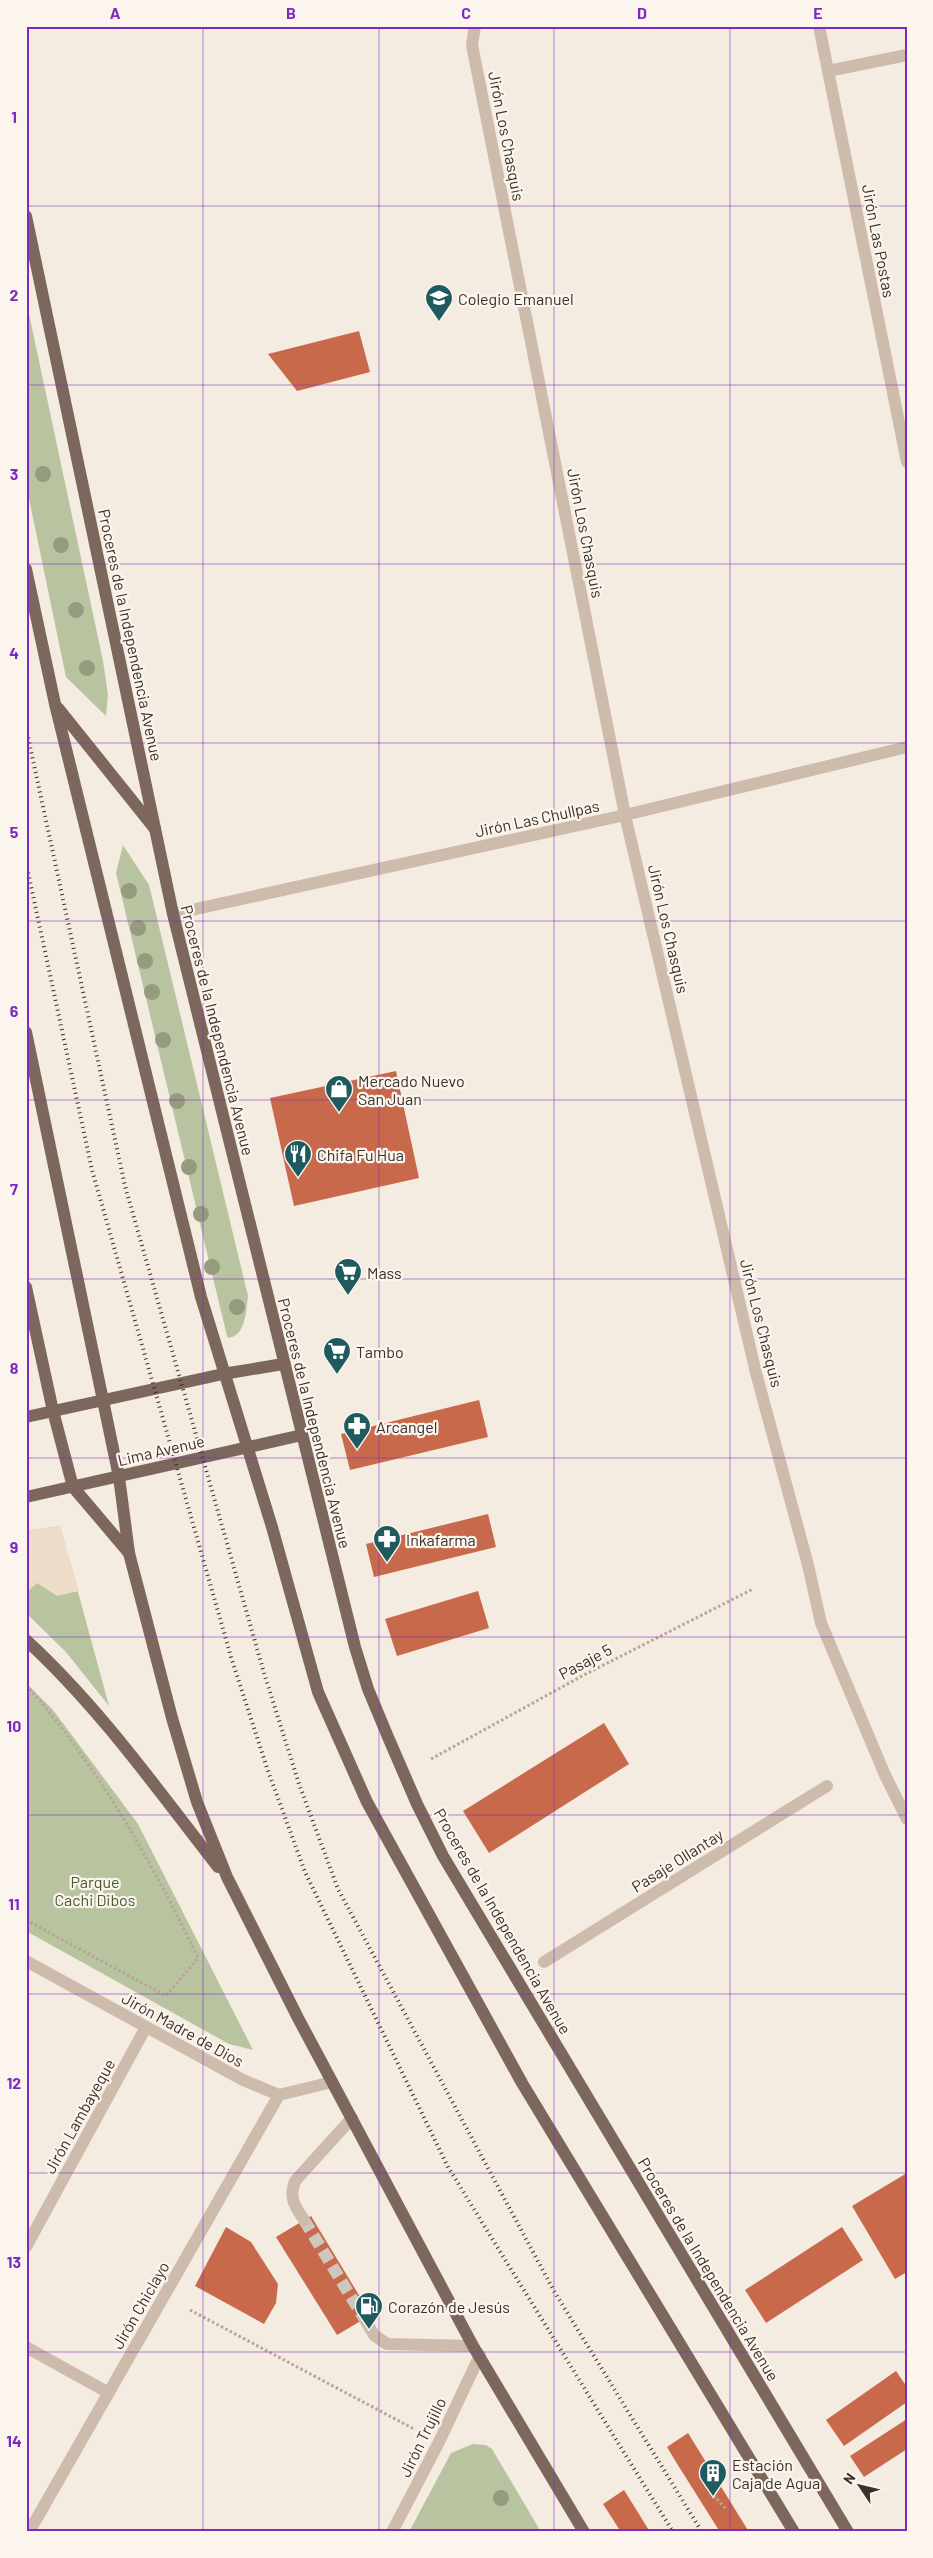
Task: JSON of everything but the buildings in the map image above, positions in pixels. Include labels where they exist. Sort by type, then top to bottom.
[{"type":"main road","name":"Proceres de la Independencia Avenue","points":[[26,216],[173,914],[283,1364],[365,1681],[417,1804],[448,1865],[848,2532]]},
{"type":"main road","points":[[26,569],[55,704],[201,1297],[223,1374],[272,1528],[318,1692],[367,1802],[522,2083],[794,2532]]},
{"type":"main road","points":[[55,704],[156,831]]},
{"type":"main road","points":[[26,1032],[119,1477],[129,1554],[172,1718],[197,1802],[227,1878],[332,2082],[476,2351],[584,2532]]},
{"type":"main road","points":[[26,1287],[53,1411],[73,1487],[129,1554]]},
{"type":"main road","points":[[26,1417],[223,1374],[283,1364]]},
{"type":"main road","name":"Lima Avenue","points":[[26,1498],[302,1434]]},
{"type":"main road","points":[[26,1640],[54,1666],[122,1744],[227,1878]]},
{"type":"street","name":"Jirón Los Chasquis","points":[[475,26],[472,45],[625,815],[756,1372],[808,1565],[821,1623],[885,1776],[907,1819]]},
{"type":"street","name":"Jirón Las Postas","points":[[819,26],[907,462]]},
{"type":"street","points":[[828,70],[907,55]]},
{"type":"street","points":[[894,399],[907,396]]},
{"type":"street","name":"Jirón Las Chullpas","points":[[173,914],[625,815],[907,747]]},
{"type":"street","name":"Pasaje Ollantay","points":[[544,1962],[827,1786]]},
{"type":"street","name":"Jirón Madre de Dios","points":[[26,1961],[243,2080],[279,2094]]},
{"type":"street","name":"Jirón Lambayeque","points":[[26,2247],[146,2026]]},
{"type":"street","points":[[279,2094],[332,2082]]},
{"type":"street","name":"Jirón Chiclayo","points":[[29,2532],[279,2094]]},
{"type":"street","points":[[304,2220],[292,2202],[291,2192],[295,2180],[352,2118]]},
{"type":"street","points":[[364,2318],[374,2335],[387,2344],[476,2351]]},
{"type":"street","points":[[26,2347],[109,2393]]},
{"type":"street","name":"Jirón Trujillo","points":[[392,2532],[439,2442],[476,2351]]},
{"type":"path","name":"Pasaje 5","points":[[431,1759],[582,1676],[753,1589]]},
{"type":"path","points":[[26,1685],[50,1712],[146,1855],[198,1958],[166,1996],[26,1920]]},
{"type":"path","points":[[164,2297],[439,2442]]},
{"type":"path","points":[[713,2498],[715,2497],[726,2509]]},
{"type":"green space","points":[[26,300],[103,661],[108,695],[106,716],[66,677],[26,484]]},
{"type":"green space","points":[[123,845],[149,885],[248,1296],[246,1315],[242,1328],[234,1336],[228,1338],[116,873]]},
{"type":"green space","points":[[60,1526],[109,1706],[66,1652],[26,1613],[26,1531]]},
{"type":"green space","name":"Parque Cachi Dibos","points":[[26,1683],[53,1710],[138,1824],[253,2050],[229,2044],[26,1931]]},
{"type":"green space","points":[[473,2444],[486,2445],[492,2449],[541,2532],[409,2532],[451,2453]]},
{"type":"shaded area","points":[[60,1526],[79,1591],[57,1596],[37,1583],[26,1593],[26,1531]]},
{"type":"tunnel","points":[[304,2220],[364,2318]]},
{"type":"railway","points":[[26,728],[125,1186],[264,1673],[299,1784],[338,1889],[554,2291],[702,2532]]},
{"type":"railway","points":[[26,863],[92,1170],[231,1657],[267,1768],[305,1872],[448,2167],[673,2532]]},
{"type":"place","name":"Colegio Emanuel","points":[[439,322]]},
{"type":"place","name":"Mercado Nuevo San Juan","points":[[339,1113]]},
{"type":"place","name":"Chifa Fu Hua","points":[[298,1178]]},
{"type":"place","name":"Mass","points":[[348,1296]]},
{"type":"place","name":"Tambo","points":[[337,1375]]},
{"type":"place","name":"Arcangel","points":[[357,1450]]},
{"type":"place","name":"Inkafarma","points":[[387,1563]]},
{"type":"place","name":"Corazón de Jesús","points":[[369,2330]]},
{"type":"place","name":"Estación Caja de Agua","points":[[713,2497]]}]
